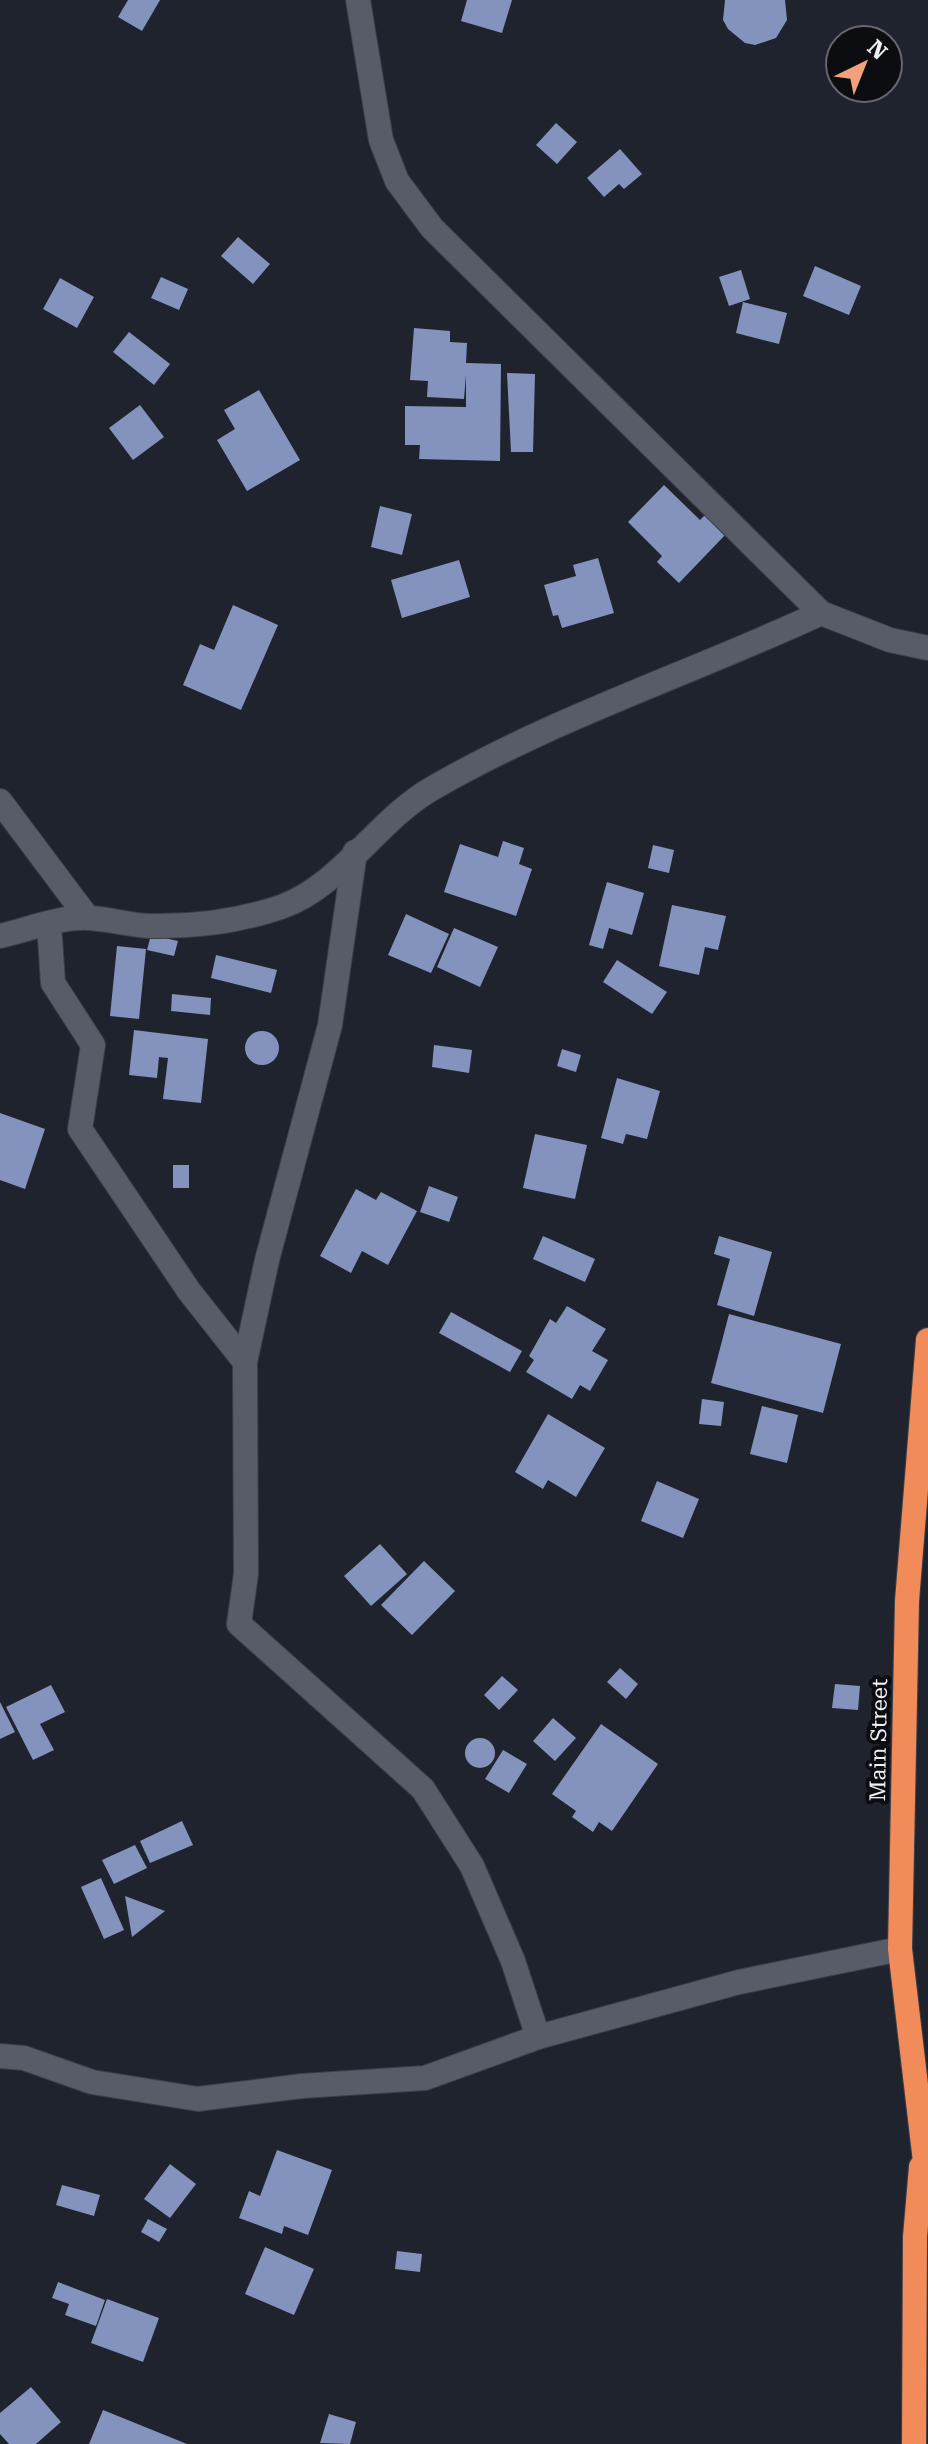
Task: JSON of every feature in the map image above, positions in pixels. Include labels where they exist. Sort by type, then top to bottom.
[{"type":"highway","name":"Main Street","points":[[928,1340],[907,1601],[900,1949],[928,2187]]},
{"type":"highway","name":"Main Street","points":[[914,2444],[915,2237],[923,2141]]},
{"type":"street","points":[[358,0],[381,140],[397,181],[432,228],[821,613],[890,640],[928,648]]},
{"type":"street","points":[[0,936],[87,917],[149,926],[253,916],[313,892],[393,816],[431,789],[543,731],[720,660],[821,613]]},
{"type":"street","points":[[0,801],[87,917]]},
{"type":"street","points":[[355,852],[330,1025],[267,1260],[245,1362],[246,1574],[239,1624],[423,1789],[472,1866],[513,1961],[538,2037]]},
{"type":"street","points":[[49,924],[53,983],[93,1045],[80,1129],[189,1291],[245,1362]]},
{"type":"street","points":[[0,2056],[24,2058],[92,2082],[198,2099],[302,2086],[425,2078],[538,2037],[739,1982],[900,1949]]},
{"type":"building","points":[[128,0],[160,0],[142,31],[118,17]]},
{"type":"building","points":[[467,0],[512,0],[502,33],[461,21]]},
{"type":"building","points":[[725,0],[785,0],[787,20],[776,38],[755,45],[745,43],[728,29],[723,20]]},
{"type":"building","points":[[556,123],[577,142],[557,164],[536,145]]},
{"type":"building","points":[[620,149],[642,174],[624,189],[619,184],[604,197],[587,178]]},
{"type":"building","points":[[238,237],[270,264],[253,284],[221,256]]},
{"type":"building","points":[[815,266],[861,286],[849,315],[803,296]]},
{"type":"building","points":[[741,270],[750,299],[729,306],[719,277]]},
{"type":"building","points":[[161,277],[188,289],[179,310],[151,298]]},
{"type":"building","points":[[60,278],[94,297],[77,328],[43,309]]},
{"type":"building","points":[[743,302],[787,313],[779,344],[736,333]]},
{"type":"building","points":[[414,328],[450,331],[450,342],[467,343],[466,363],[501,364],[500,461],[419,459],[420,445],[405,445],[405,406],[466,407],[466,375],[464,399],[427,397],[428,381],[410,380]]},
{"type":"building","points":[[129,332],[170,364],[154,385],[113,352]]},
{"type":"building","points":[[507,373],[535,374],[533,452],[511,452]]},
{"type":"building","points":[[259,390],[300,460],[247,491],[217,440],[235,429],[224,410]]},
{"type":"building","points":[[140,405],[164,437],[133,460],[109,428]]},
{"type":"building","points":[[664,485],[700,520],[708,512],[728,532],[679,583],[657,562],[662,556],[628,522]]},
{"type":"building","points":[[380,506],[412,514],[402,555],[371,547]]},
{"type":"building","points":[[598,558],[614,613],[562,628],[558,615],[553,616],[544,585],[576,576],[573,565]]},
{"type":"building","points":[[459,560],[470,597],[402,618],[391,580]]},
{"type":"building","points":[[233,605],[278,625],[241,710],[183,685],[200,644],[214,650]]},
{"type":"building","points":[[503,841],[524,848],[519,864],[532,869],[516,916],[444,892],[460,844],[498,857]]},
{"type":"building","points":[[653,845],[674,850],[669,873],[648,868]]},
{"type":"building","points":[[607,882],[644,893],[632,935],[609,928],[603,949],[589,945]]},
{"type":"building","points":[[672,905],[726,916],[718,950],[705,947],[699,975],[659,966]]},
{"type":"building","points":[[406,914],[449,934],[431,973],[388,955]]},
{"type":"building","points":[[454,928],[498,947],[480,987],[437,967]]},
{"type":"building","points":[[151,935],[178,941],[174,956],[147,950]]},
{"type":"building","points":[[117,946],[146,949],[139,1019],[110,1016]]},
{"type":"building","points":[[216,955],[277,970],[271,993],[211,978]]},
{"type":"building","points":[[617,960],[667,992],[652,1014],[603,982]]},
{"type":"building","points":[[172,994],[211,998],[210,1015],[171,1011]]},
{"type":"building","points":[[134,1030],[208,1039],[201,1103],[163,1099],[168,1058],[159,1057],[157,1078],[129,1075]]},
{"type":"building","points":[[262,1031],[274,1036],[279,1048],[274,1060],[262,1065],[250,1060],[245,1048],[250,1036]]},
{"type":"building","points":[[434,1045],[472,1050],[469,1073],[432,1067]]},
{"type":"building","points":[[562,1049],[581,1055],[576,1072],[557,1066]]},
{"type":"building","points":[[617,1078],[660,1091],[647,1139],[626,1134],[623,1144],[601,1138]]},
{"type":"building","points":[[0,1113],[45,1129],[25,1189],[0,1180]]},
{"type":"building","points":[[535,1134],[587,1145],[575,1199],[523,1188]]},
{"type":"building","points":[[173,1165],[189,1165],[189,1188],[173,1188]]},
{"type":"building","points":[[429,1186],[458,1197],[449,1222],[420,1212]]},
{"type":"building","points":[[356,1189],[376,1200],[381,1192],[417,1211],[388,1265],[362,1251],[351,1273],[320,1256]]},
{"type":"building","points":[[543,1236],[595,1259],[585,1282],[533,1259]]},
{"type":"building","points":[[719,1236],[772,1252],[754,1316],[717,1305],[730,1259],[714,1254]]},
{"type":"building","points":[[567,1306],[606,1329],[592,1351],[608,1360],[590,1391],[580,1385],[572,1399],[526,1372],[534,1360],[529,1356],[550,1319],[556,1323]]},
{"type":"building","points":[[451,1312],[522,1351],[510,1372],[439,1333]]},
{"type":"building","points":[[729,1314],[841,1344],[823,1413],[711,1383]]},
{"type":"building","points":[[702,1399],[724,1402],[721,1426],[699,1424]]},
{"type":"building","points":[[762,1406],[798,1415],[787,1463],[750,1454]]},
{"type":"building","points":[[548,1414],[605,1448],[576,1497],[548,1480],[543,1489],[515,1472]]},
{"type":"building","points":[[657,1481],[699,1499],[683,1538],[641,1521]]},
{"type":"building","points":[[380,1544],[407,1574],[371,1606],[344,1576]]},
{"type":"building","points":[[424,1561],[455,1591],[412,1635],[381,1605]]},
{"type":"building","points":[[620,1668],[638,1684],[626,1699],[607,1682]]},
{"type":"building","points":[[502,1676],[518,1690],[499,1710],[484,1695]]},
{"type":"building","points":[[835,1684],[860,1686],[858,1710],[832,1708]]},
{"type":"building","points":[[51,1685],[65,1712],[40,1724],[54,1750],[33,1760],[6,1707]]},
{"type":"building","points":[[0,1702],[15,1732],[0,1739]]},
{"type":"building","points":[[553,1718],[576,1738],[555,1761],[533,1741]]},
{"type":"building","points":[[601,1724],[658,1764],[612,1831],[599,1822],[593,1832],[572,1817],[576,1811],[552,1794]]},
{"type":"building","points":[[480,1738],[490,1743],[495,1753],[490,1763],[480,1768],[470,1763],[465,1753],[470,1743]]},
{"type":"building","points":[[503,1750],[527,1764],[509,1793],[485,1779]]},
{"type":"building","points":[[182,1821],[193,1845],[150,1863],[140,1841]]},
{"type":"building","points":[[135,1845],[147,1868],[114,1884],[102,1860]]},
{"type":"building","points":[[101,1878],[124,1930],[104,1939],[81,1887]]},
{"type":"building","points":[[125,1896],[165,1911],[132,1937]]},
{"type":"building","points":[[277,2150],[332,2170],[308,2235],[284,2226],[282,2234],[239,2218],[249,2191],[260,2196]]},
{"type":"building","points":[[170,2164],[196,2184],[170,2218],[144,2199]]},
{"type":"building","points":[[62,2185],[100,2195],[94,2216],[56,2205]]},
{"type":"building","points":[[148,2219],[167,2229],[159,2242],[141,2232]]},
{"type":"building","points":[[265,2247],[314,2269],[294,2315],[245,2294]]},
{"type":"building","points":[[397,2251],[422,2254],[420,2272],[395,2269]]},
{"type":"building","points":[[58,2282],[105,2300],[96,2326],[65,2315],[69,2304],[52,2298]]},
{"type":"building","points":[[107,2299],[159,2318],[143,2362],[91,2343]]},
{"type":"building","points":[[31,2387],[61,2422],[36,2444],[9,2444],[0,2434],[0,2413]]},
{"type":"building","points":[[103,2410],[187,2444],[89,2444]]},
{"type":"building","points":[[329,2414],[356,2422],[350,2444],[320,2443]]}]
